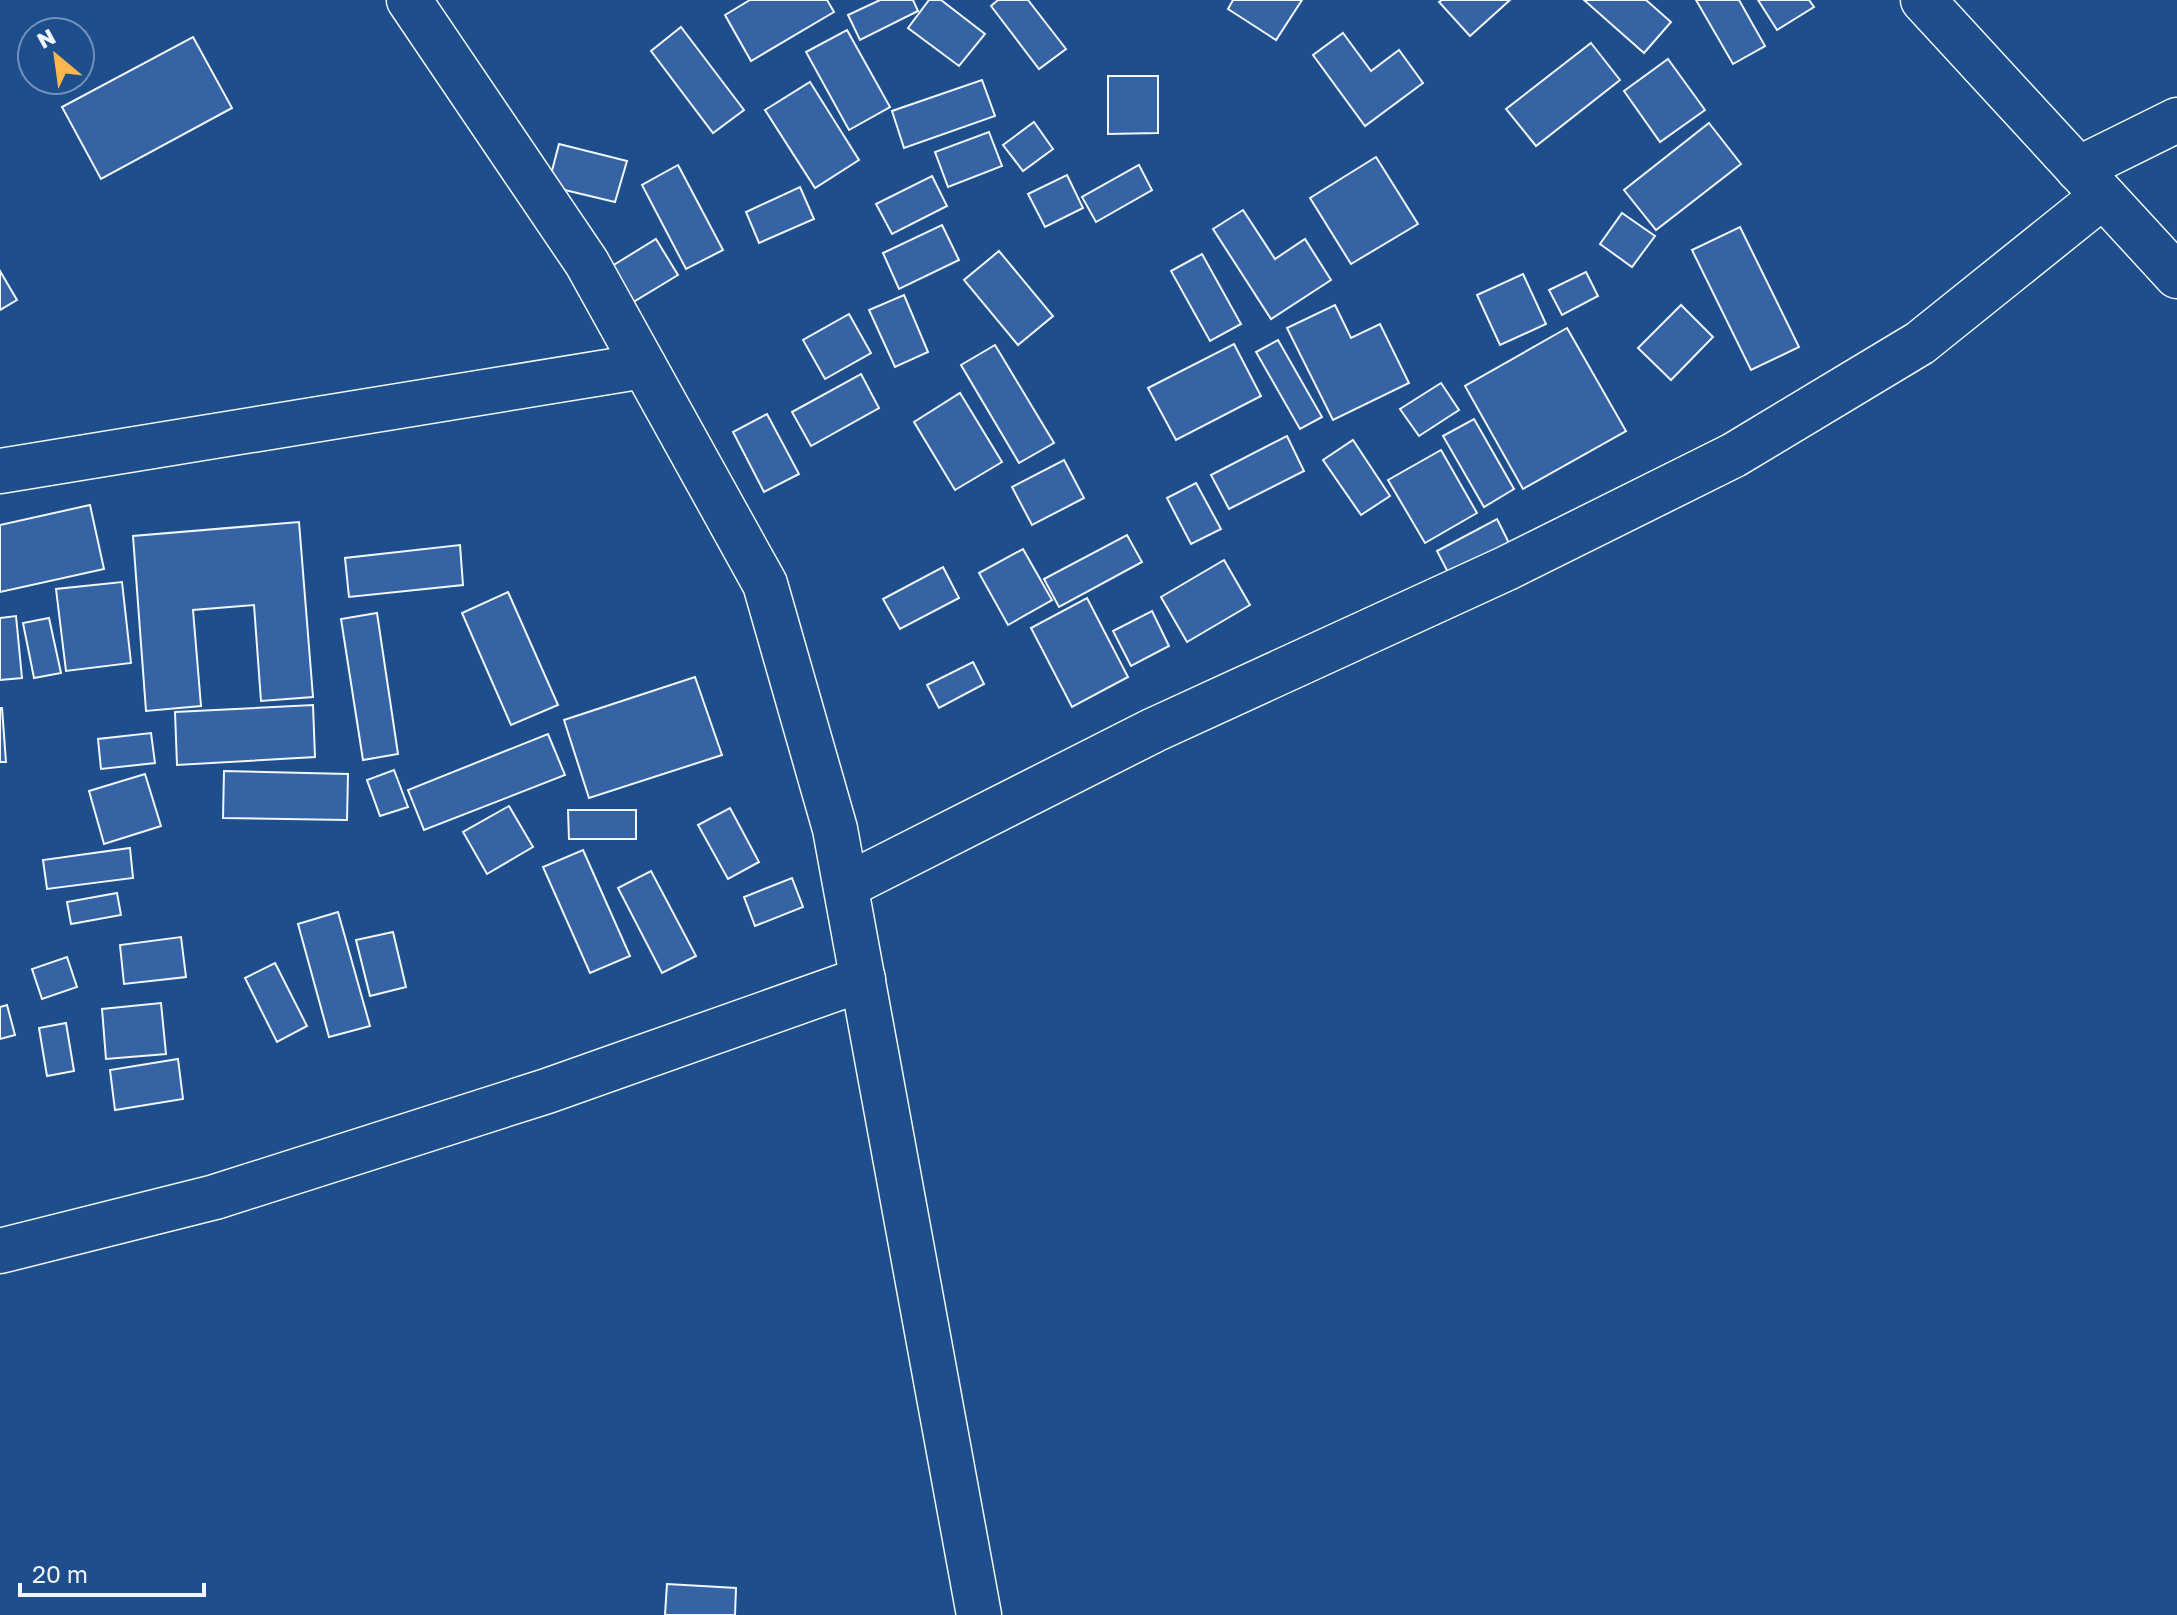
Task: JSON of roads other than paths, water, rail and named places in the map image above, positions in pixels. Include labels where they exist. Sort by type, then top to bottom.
[{"type":"street","points":[[409,0],[587,263],[765,584],[835,829],[979,1615]]},
{"type":"street","points":[[1923,0],[2177,276]]},
{"type":"street","points":[[846,886],[1154,730],[1507,568],[1734,455],[1920,343],[2091,182],[2177,120]]},
{"type":"street","points":[[0,471],[644,366]]},
{"type":"street","points":[[0,1251],[215,1197],[547,1091],[863,979]]}]
